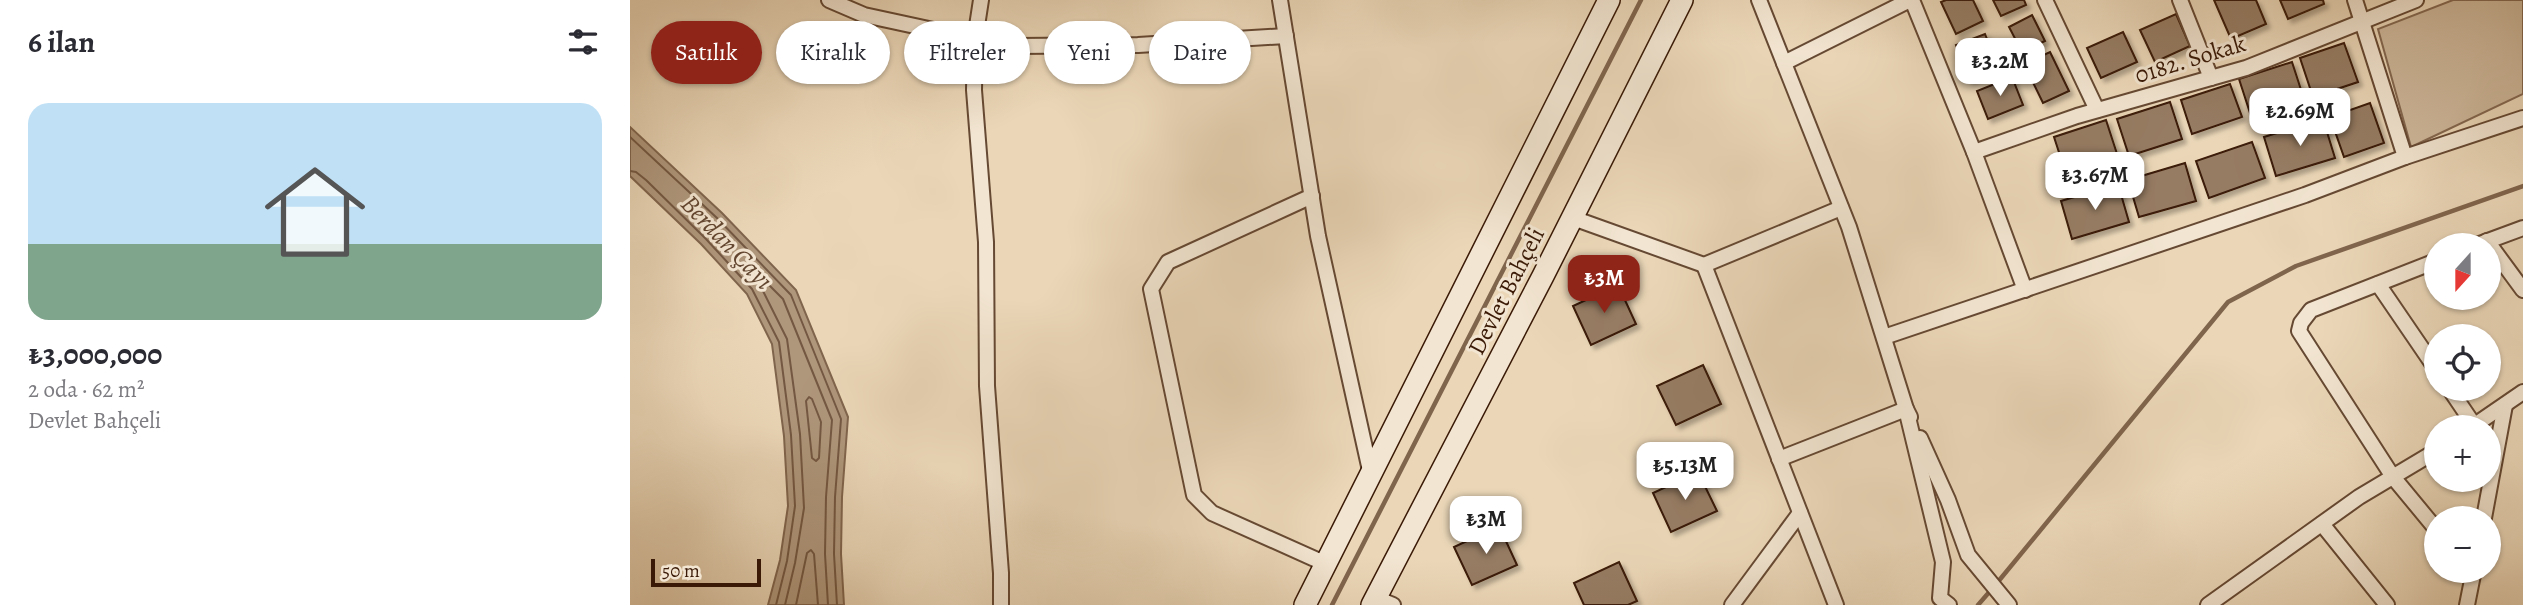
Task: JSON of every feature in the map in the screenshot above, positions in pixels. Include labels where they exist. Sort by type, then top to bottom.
[{"type":"street","points":[[829,0],[864,15],[904,24]]},
{"type":"street","points":[[978,21],[981,0]]},
{"type":"street","points":[[1280,0],[1318,236],[1371,475]]},
{"type":"street","name":"Devlet Bahçeli","points":[[1306,605],[1609,0]]},
{"type":"street","name":"Devlet Bahçeli","points":[[1380,603],[1682,0]]},
{"type":"street","points":[[1759,0],[1842,208],[1906,409],[1943,562],[1941,603]]},
{"type":"street","points":[[1784,63],[1911,0],[1974,152],[2025,289]]},
{"type":"street","points":[[2045,0],[2097,110]]},
{"type":"street","points":[[2180,0],[2211,78]]},
{"type":"street","points":[[2355,0],[2405,157]]},
{"type":"street","name":"0182. Sokak","points":[[1974,152],[2097,110],[2246,68],[2416,0]]},
{"type":"street","points":[[1030,46],[1138,45],[1286,36]]},
{"type":"street","points":[[974,84],[986,242],[987,386],[1001,605]]},
{"type":"street","points":[[1884,337],[2305,195],[2405,157],[2523,118]]},
{"type":"street","points":[[1312,196],[1168,262],[1151,289],[1194,495],[1212,513],[1326,564]]},
{"type":"street","points":[[1573,218],[1704,265],[1842,208]]},
{"type":"street","points":[[2501,236],[2523,228]]},
{"type":"street","points":[[1704,265],[1836,605]]},
{"type":"street","points":[[2501,265],[2523,290]]},
{"type":"street","points":[[2424,266],[2311,310],[2301,323],[2299,331],[2393,477],[2424,514]]},
{"type":"street","points":[[2378,284],[2424,351]]},
{"type":"street","points":[[2489,415],[2523,392]]},
{"type":"street","points":[[2486,506],[2505,404]]},
{"type":"street","points":[[1779,459],[1906,409]]},
{"type":"street","points":[[1906,409],[1948,500],[1968,555],[2009,605]]},
{"type":"street","points":[[2208,605],[2359,497],[2424,458]]},
{"type":"street","points":[[1732,605],[1800,513]]},
{"type":"street","points":[[2322,524],[2387,605]]},
{"type":"street","points":[[2467,605],[2471,583]]},
{"type":"shaded area","points":[[2453,0],[2523,0],[2523,94],[2411,147],[2378,29]]},
{"type":"water","name":"Berdan Çayı","points":[[630,127],[722,213],[796,290],[848,417],[842,497],[844,605],[768,605],[780,560],[788,506],[784,436],[772,344],[747,294],[701,244],[630,176]]},
{"type":"building","points":[[1973,0],[1983,21],[1956,34],[1941,2]]},
{"type":"building","points":[[1993,0],[2024,0],[2026,5],[2001,16]]},
{"type":"building","points":[[2214,0],[2256,0],[2266,24],[2231,39]]},
{"type":"building","points":[[2280,0],[2323,0],[2324,4],[2288,19]]},
{"type":"building","points":[[2176,14],[2190,46],[2155,62],[2140,30]]},
{"type":"building","points":[[2032,15],[2045,41],[2022,52],[2009,27]]},
{"type":"building","points":[[2123,32],[2137,62],[2101,78],[2087,48]]},
{"type":"building","points":[[1985,34],[1999,69],[1970,80],[1956,45]]},
{"type":"building","points":[[2344,43],[2358,82],[2313,97],[2300,58]]},
{"type":"building","points":[[2050,52],[2069,91],[2043,103],[2024,64]]},
{"type":"building","points":[[2292,62],[2304,99],[2251,116],[2239,79]]},
{"type":"building","points":[[2012,77],[2023,105],[1988,119],[1977,91]]},
{"type":"building","points":[[2230,84],[2242,117],[2192,134],[2181,100]]},
{"type":"building","points":[[2170,102],[2182,139],[2129,156],[2117,119]]},
{"type":"building","points":[[2370,103],[2384,143],[2344,157],[2330,117]]},
{"type":"building","points":[[2323,119],[2335,158],[2276,176],[2264,137]]},
{"type":"building","points":[[2106,120],[2119,160],[2067,177],[2054,137]]},
{"type":"building","points":[[2252,142],[2265,178],[2209,198],[2196,161]]},
{"type":"building","points":[[2185,163],[2196,201],[2139,217],[2128,180]]},
{"type":"building","points":[[2118,184],[2129,222],[2072,239],[2061,201]]},
{"type":"building","points":[[1618,285],[1636,324],[1591,345],[1573,306]]},
{"type":"building","points":[[1703,365],[1721,404],[1676,425],[1657,386]]},
{"type":"building","points":[[1698,472],[1717,511],[1671,532],[1653,493]]},
{"type":"building","points":[[1499,526],[1517,565],[1472,585],[1454,547]]},
{"type":"building","points":[[1619,562],[1637,601],[1628,605],[1584,605],[1574,583]]},
{"type":"waterway","points":[[1332,605],[1641,0]]},
{"type":"waterway","points":[[1997,583],[2228,302],[2296,266],[2523,186]]},
{"type":"waterway","points":[[1978,605],[1991,590]]}]
